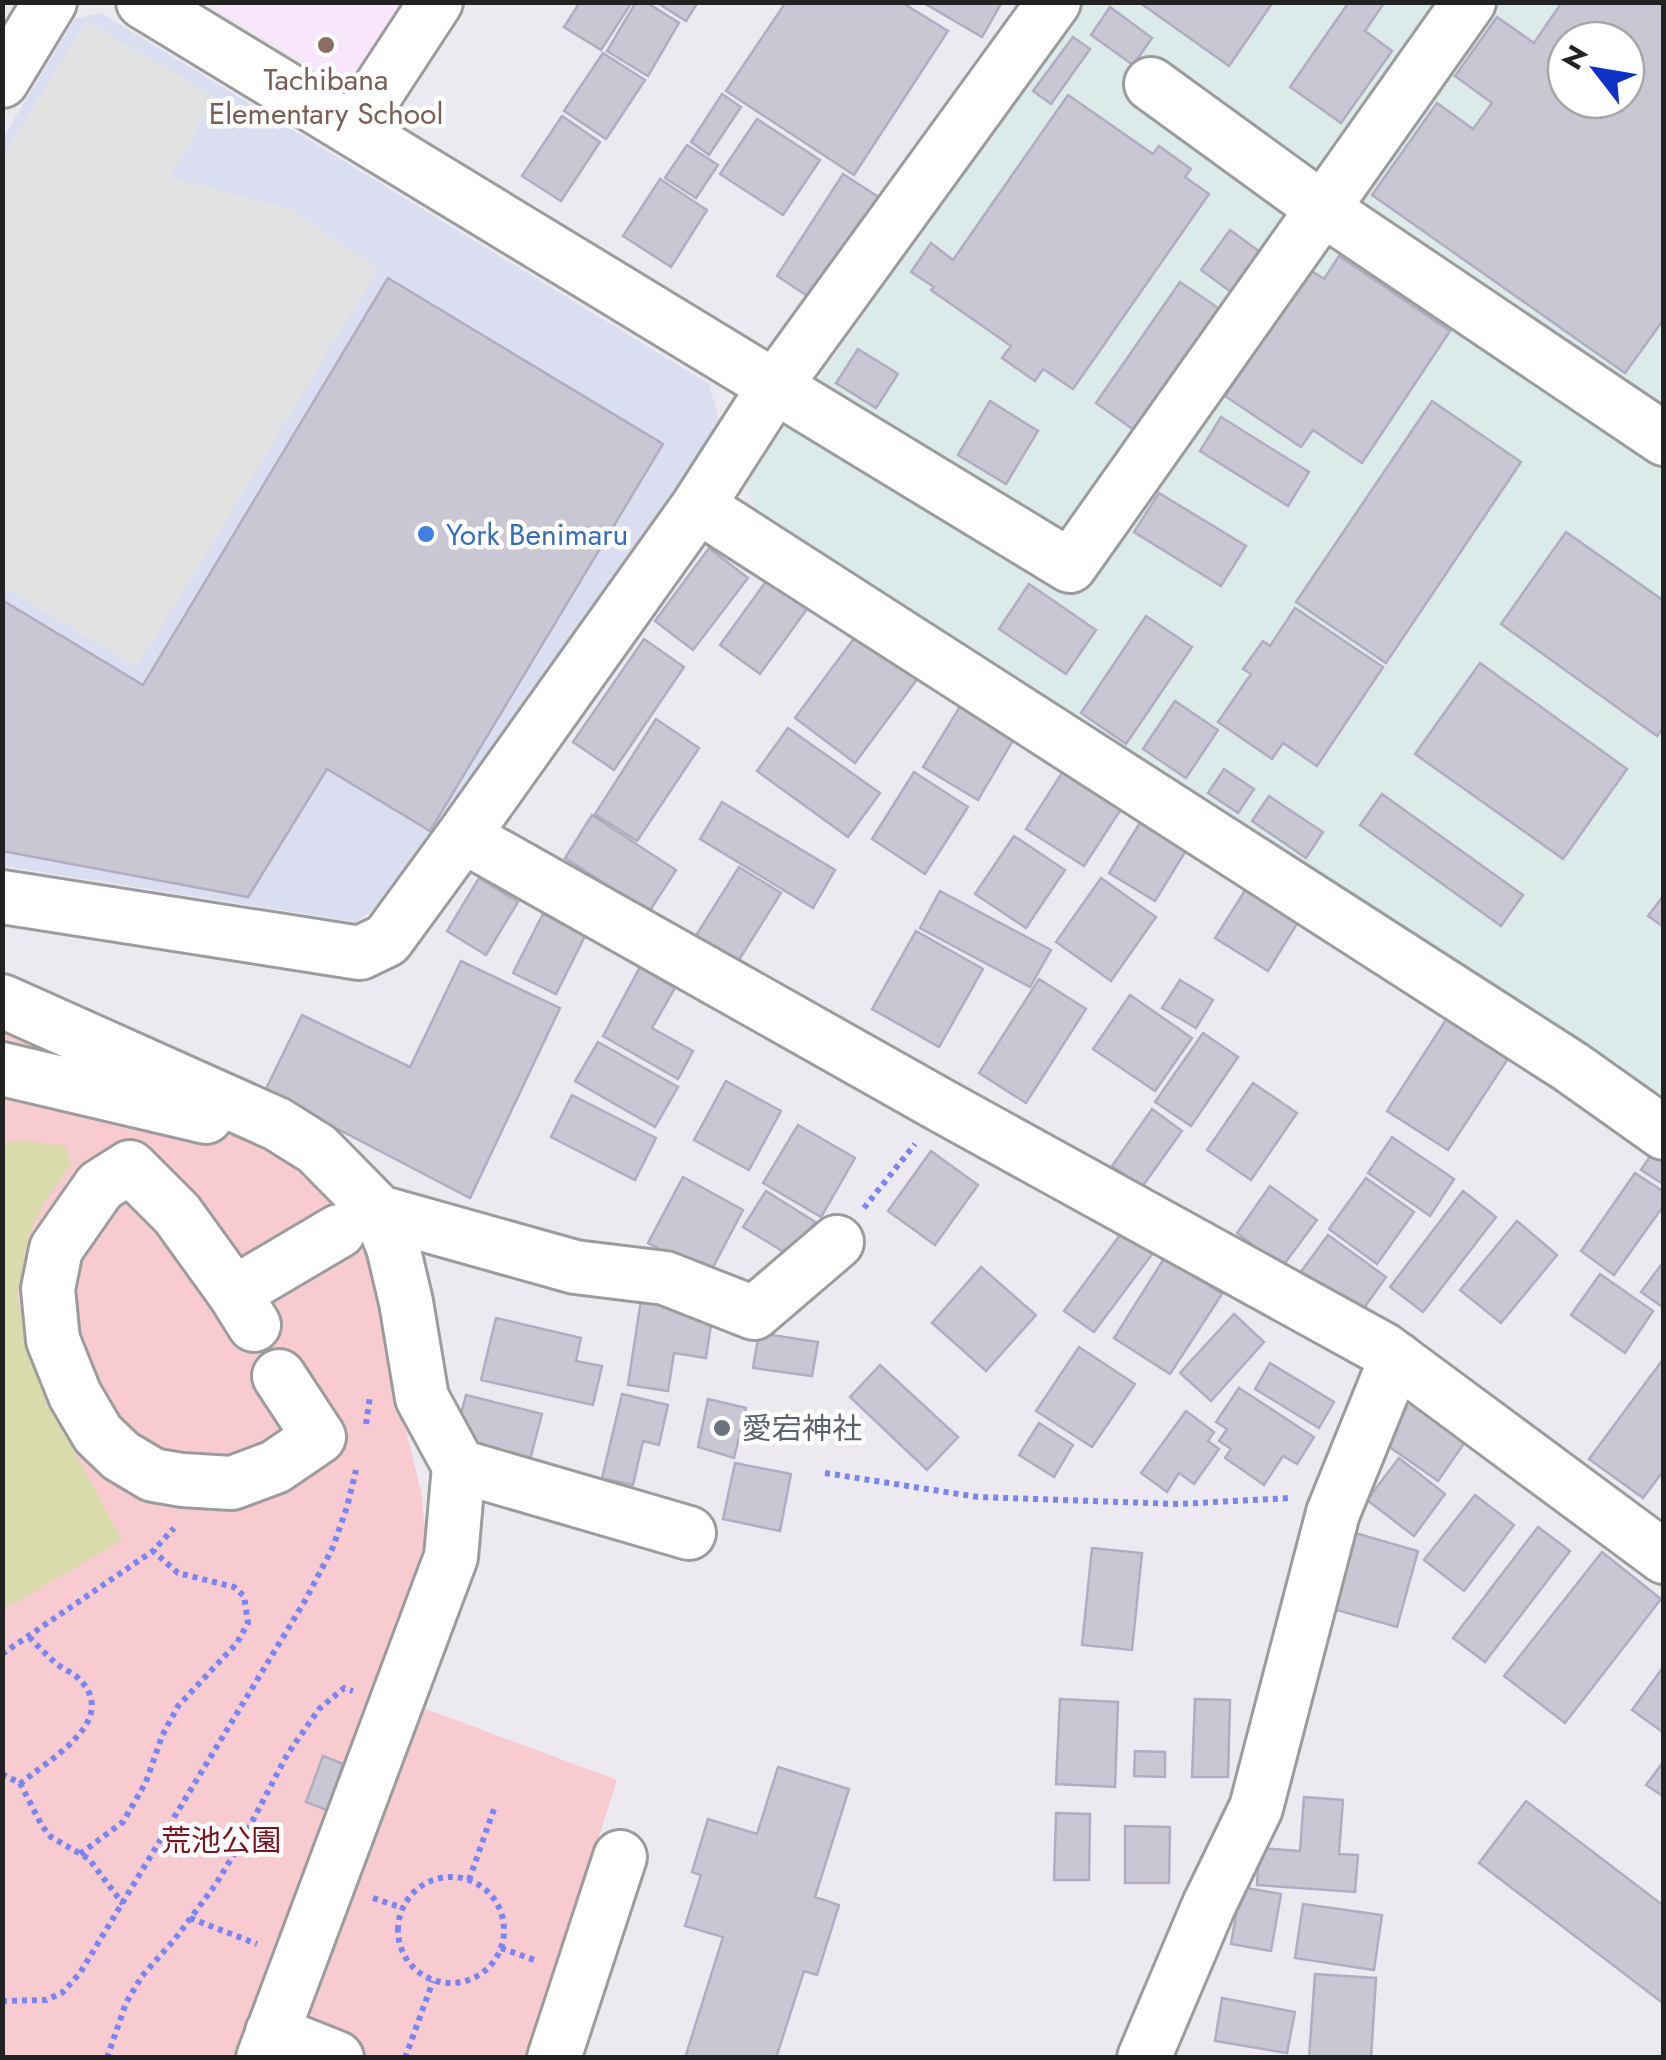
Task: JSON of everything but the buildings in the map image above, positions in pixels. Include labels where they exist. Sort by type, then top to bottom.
[{"type":"street","points":[[2,81],[50,2]]},
{"type":"street","points":[[142,2],[1070,566],[1469,2]]},
{"type":"street","points":[[353,129],[436,2]]},
{"type":"street","points":[[2,897],[360,953],[387,940],[698,506],[776,386],[1054,2]]},
{"type":"street","points":[[1151,84],[1322,208],[1656,419]]},
{"type":"street","points":[[698,506],[1554,1056],[1664,1133]]},
{"type":"street","points":[[464,836],[944,1108],[1383,1349],[1664,1557]]},
{"type":"street","points":[[2,1001],[277,1124],[317,1149],[359,1222],[393,1247],[422,1398],[459,1466],[452,1557],[267,2045],[337,2058]]},
{"type":"street","points":[[2,1069],[193,1115],[277,1124]]},
{"type":"street","points":[[279,1376],[319,1436],[275,1466],[232,1483],[153,1475],[121,1456],[98,1434],[74,1394],[52,1340],[48,1288],[56,1248],[100,1186],[130,1167],[177,1214],[244,1309],[359,1222],[575,1267],[665,1278],[754,1313],[837,1242]]},
{"type":"street","points":[[1144,2058],[1209,1905],[1256,1808],[1341,1493],[1396,1358]]},
{"type":"street","points":[[459,1466],[688,1533]]},
{"type":"street","points":[[554,2058],[620,1858]]},
{"type":"path","points":[[837,1242],[944,1108]]},
{"type":"path","points":[[365,1433],[370,1396]]},
{"type":"path","points":[[2,2001],[46,2000],[62,1993],[80,1973],[306,1599],[333,1546],[356,1470]]},
{"type":"path","points":[[825,1473],[978,1497],[1178,1504],[1341,1493]]},
{"type":"path","points":[[2,1654],[154,1551],[172,1531],[196,1481]]},
{"type":"path","points":[[80,1854],[123,1822],[146,1782],[162,1736],[178,1706],[237,1642],[248,1623],[244,1596],[234,1587],[178,1573],[154,1551]]},
{"type":"path","points":[[20,1784],[66,1750],[84,1730],[92,1710],[88,1691],[77,1678],[28,1638]]},
{"type":"path","points":[[107,2058],[126,2003],[142,1976],[216,1884],[318,1709],[344,1688],[397,1705]]},
{"type":"path","points":[[2,1774],[20,1784],[51,1837],[89,1859],[122,1904]]},
{"type":"path","points":[[469,1880],[494,1810]]},
{"type":"path","points":[[449,1877],[469,1880],[487,1891],[499,1907],[504,1928],[501,1948],[490,1966],[474,1979],[453,1984],[433,1980],[415,1970],[403,1954],[398,1933],[400,1912],[411,1894],[428,1882],[449,1877]]},
{"type":"path","points":[[190,1918],[300,1960]]},
{"type":"path","points":[[405,2058],[433,1980]]},
{"type":"shaded area","name":"Tachibana Elementary School","points":[[205,3],[403,3],[348,87]]},
{"type":"shaded area","points":[[1080,3],[1663,3],[1663,1102],[1572,1036],[761,526],[746,483]]},
{"type":"shaded area","points":[[101,13],[709,384],[720,424],[385,901],[356,922],[3,866],[2,139],[75,19]]},
{"type":"shaded area","points":[[86,21],[215,97],[170,177],[290,209],[378,269],[137,667],[3,587],[3,156]]},
{"type":"shaded area","points":[[24,1140],[65,1146],[71,1164],[44,1203],[29,1234],[17,1298],[33,1368],[122,1540],[3,1610],[2,1143]]},
{"type":"green space","name":"荒池公園","points":[[2,1014],[318,1172],[369,1247],[395,1385],[421,1492],[426,1537],[378,1691],[617,1780],[528,2057],[3,2057]]},
{"type":"place","name":"Tachibana Elementary School","points":[[326,45]]},
{"type":"place","name":"York Benimaru","points":[[426,534]]},
{"type":"place","name":"愛宕神社","points":[[722,1428]]}]
